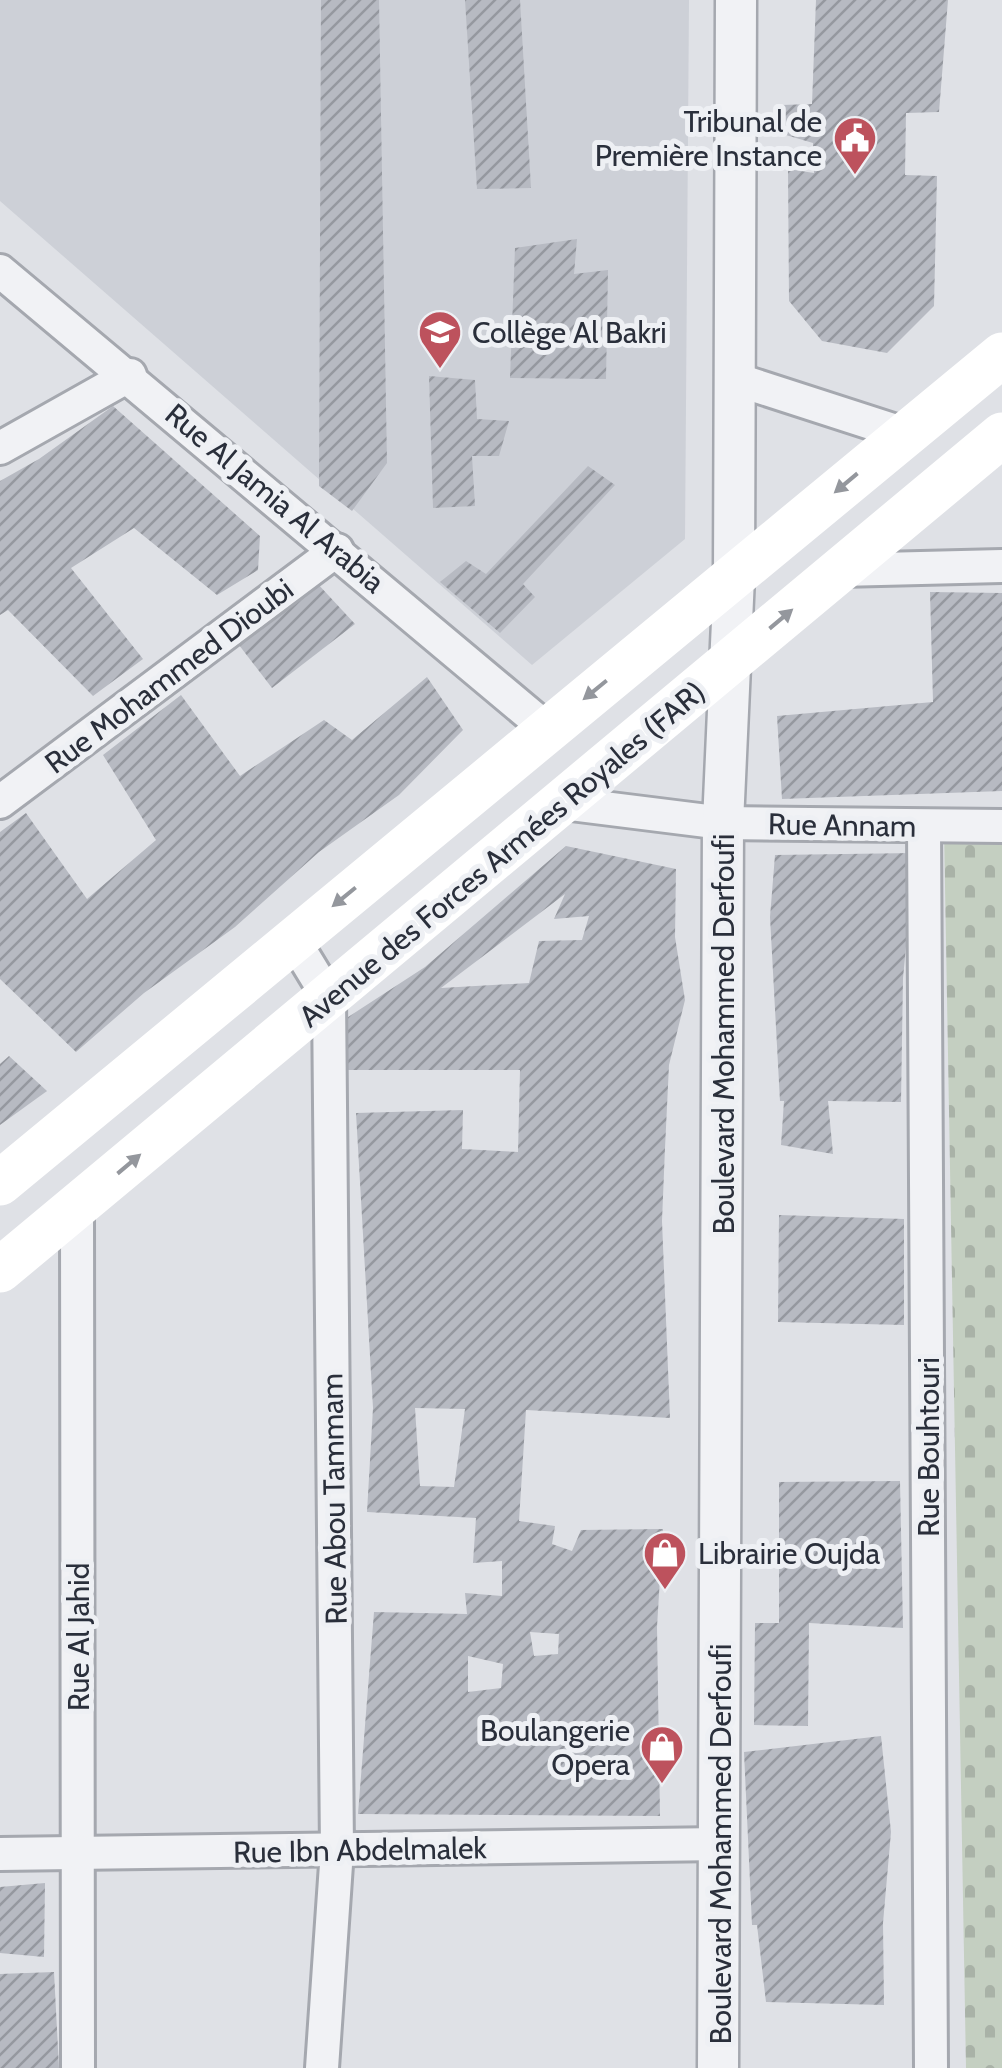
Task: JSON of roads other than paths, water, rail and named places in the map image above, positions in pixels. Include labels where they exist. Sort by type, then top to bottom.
[{"type":"main road","points":[[0,1183],[1002,354]]},
{"type":"main road","name":"Avenue des Forces Armées Royales (FAR)","points":[[0,1270],[1002,435]]},
{"type":"street","name":"Boulevard Mohammed Derfoufi","points":[[718,2068],[723,823],[734,577],[736,0]]},
{"type":"street","name":"Rue Al Jamia Al Arabia","points":[[0,270],[548,729]]},
{"type":"street","points":[[0,448],[130,375]]},
{"type":"street","points":[[735,379],[906,434]]},
{"type":"street","name":"Rue Mohammed Dioubi","points":[[0,802],[338,550]]},
{"type":"street","points":[[840,570],[1002,566]]},
{"type":"street","name":"Rue Annam","points":[[563,803],[723,823],[1002,826]]},
{"type":"street","name":"Rue Bouhtouri","points":[[924,826],[931,2068]]},
{"type":"street","points":[[293,939],[329,998]]},
{"type":"street","name":"Rue Abou Tammam","points":[[322,2068],[337,1850],[329,998]]},
{"type":"street","name":"Rue Al Jahid","points":[[77,1207],[78,2068]]},
{"type":"street","name":"Rue Ibn Abdelmalek","points":[[0,1854],[720,1844]]},
{"type":"place","name":"Tribunal de Première Instance","points":[[855,176]]},
{"type":"place","name":"Collège Al Bakri","points":[[440,370]]},
{"type":"place","name":"Librairie Oujda","points":[[665,1591]]},
{"type":"place","name":"Boulangerie Opera","points":[[662,1785]]}]
